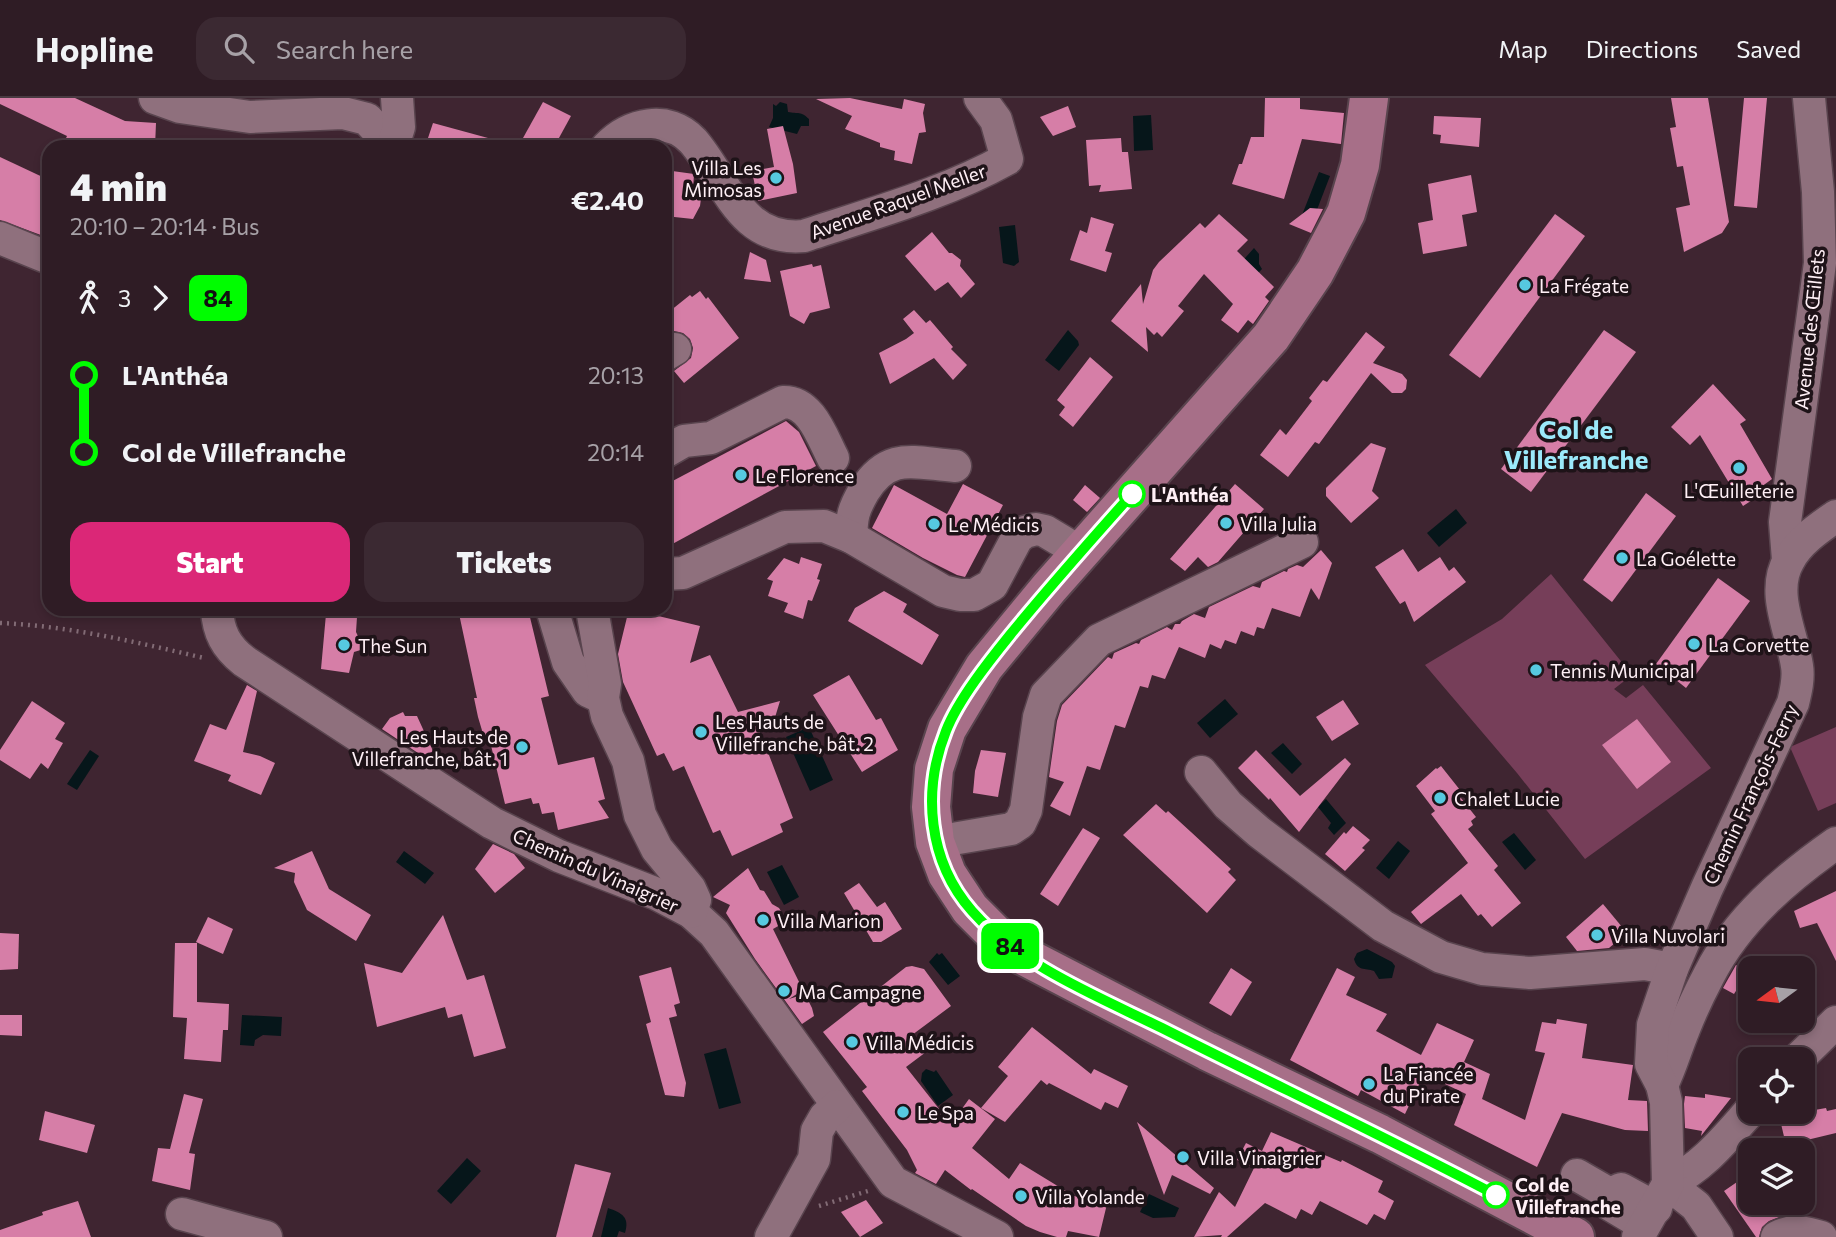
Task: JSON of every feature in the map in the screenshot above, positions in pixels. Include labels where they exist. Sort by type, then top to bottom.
[{"type":"main road","points":[[1369,98],[1360,166],[1346,213],[1315,272],[1271,337],[1080,552],[984,667],[947,729],[934,769],[931,807],[935,842],[947,874],[970,909],[1022,955],[1195,1045],[1391,1140],[1575,1237]]},
{"type":"street","points":[[155,98],[180,107],[250,117],[343,113],[367,120],[386,140]]},
{"type":"street","points":[[395,140],[399,127],[397,98]]},
{"type":"street","name":"Avenue Raquel Meller","points":[[613,140],[618,135],[645,125],[669,127],[691,140],[749,219],[772,233],[788,237],[804,236],[937,192],[973,178],[1007,159],[996,120],[980,98]]},
{"type":"street","name":"Avenue des Œillets","points":[[1788,560],[1785,522],[1819,263],[1818,191],[1809,98]]},
{"type":"street","points":[[0,238],[42,255]]},
{"type":"street","points":[[672,448],[684,440],[711,438],[783,402],[793,402],[808,412],[833,458]]},
{"type":"street","points":[[851,537],[852,512],[873,477],[888,464],[905,462],[955,466]]},
{"type":"street","points":[[1788,560],[1805,540],[1836,516]]},
{"type":"street","points":[[672,574],[683,573],[785,527],[824,526],[851,537],[943,591],[960,595],[974,595],[992,585],[1017,538],[1025,532],[1036,529],[1045,531],[1080,552]]},
{"type":"street","points":[[935,842],[1011,829],[1020,823],[1026,810],[1039,716],[1046,695],[1099,640],[1302,542]]},
{"type":"street","name":"Chemin François-Ferry","points":[[1651,1213],[1666,1102],[1662,1085],[1651,1063],[1653,1025],[1672,969],[1707,888],[1793,703],[1797,666],[1782,591],[1788,560]]},
{"type":"street","points":[[218,616],[221,635],[231,651]]},
{"type":"street","points":[[554,616],[568,662],[588,691],[603,698]]},
{"type":"street","points":[[593,616],[605,684],[603,698],[607,716],[628,761],[640,815],[656,849],[690,889],[695,900],[691,912]]},
{"type":"street","name":"Chemin du Vinaigrier","points":[[231,651],[492,822],[559,856],[657,894],[691,912],[713,933],[893,1182],[997,1237]]},
{"type":"street","points":[[1200,772],[1228,805],[1259,832],[1383,926],[1441,957],[1482,969],[1530,973],[1645,964],[1672,969]]},
{"type":"street","points":[[1662,1085],[1710,973],[1737,932],[1760,905],[1836,843]]},
{"type":"street","points":[[1810,1047],[1836,1022]]},
{"type":"street","points":[[776,1227],[814,1159],[817,1131],[825,1117],[837,1106]]},
{"type":"street","points":[[1651,1213],[1686,1175],[1712,1155],[1739,1124]]},
{"type":"street","points":[[1577,1175],[1610,1194],[1621,1189],[1651,1213],[1696,1206],[1717,1237]]},
{"type":"street","points":[[182,1214],[267,1237]]},
{"type":"street","points":[[1777,1237],[1785,1233],[1805,1232],[1821,1237]]},
{"type":"path","points":[[0,623],[40,625],[129,640],[208,659],[231,651]]},
{"type":"path","points":[[776,1227],[893,1182]]},
{"type":"shaded area","points":[[780,102],[787,104],[788,112],[806,116],[809,126],[801,126],[797,134],[769,127],[773,118],[773,104],[776,106]]},
{"type":"shaded area","points":[[1151,115],[1153,150],[1134,151],[1133,116]]},
{"type":"shaded area","points":[[1319,172],[1330,176],[1313,220],[1302,215]]},
{"type":"shaded area","points":[[1015,225],[1019,262],[1014,266],[1003,263],[999,227]]},
{"type":"shaded area","points":[[1254,248],[1259,254],[1262,269],[1242,290],[1229,276]]},
{"type":"shaded area","points":[[1068,330],[1079,345],[1059,371],[1045,360]]},
{"type":"shaded area","points":[[1456,509],[1467,523],[1439,547],[1427,533]]},
{"type":"shaded area","points":[[1551,574],[1632,675],[1614,689],[1626,698],[1643,685],[1711,768],[1585,859],[1517,773],[1425,665],[1502,619]]},
{"type":"shaded area","points":[[1225,699],[1238,714],[1210,738],[1197,723]]},
{"type":"shaded area","points":[[809,727],[833,780],[810,791],[786,737]]},
{"type":"shaded area","points":[[1836,727],[1836,803],[1818,811],[1790,747]]},
{"type":"shaded area","points":[[1283,743],[1302,764],[1292,774],[1271,753]]},
{"type":"shaded area","points":[[90,750],[99,756],[77,790],[67,784]]},
{"type":"shaded area","points":[[1326,799],[1346,823],[1334,835],[1328,828],[1331,823],[1318,807]]},
{"type":"shaded area","points":[[1514,833],[1536,860],[1525,870],[1502,842]]},
{"type":"shaded area","points":[[1398,841],[1410,851],[1389,879],[1376,868]]},
{"type":"shaded area","points":[[404,851],[434,873],[425,884],[396,862]]},
{"type":"shaded area","points":[[782,865],[799,897],[784,905],[767,872]]},
{"type":"shaded area","points":[[1367,949],[1392,962],[1395,966],[1392,978],[1379,979],[1374,971],[1357,966],[1354,959],[1357,953]]},
{"type":"shaded area","points":[[937,953],[942,953],[960,976],[948,985],[929,962]]},
{"type":"shaded area","points":[[242,1015],[282,1017],[281,1036],[263,1035],[255,1040],[254,1046],[240,1045]]},
{"type":"shaded area","points":[[726,1048],[741,1103],[719,1109],[704,1054]]},
{"type":"shaded area","points":[[926,1069],[934,1072],[936,1070],[953,1095],[938,1106],[921,1081],[922,1073]]},
{"type":"shaded area","points":[[467,1158],[481,1171],[451,1204],[437,1191]]},
{"type":"shaded area","points":[[1149,1194],[1179,1208],[1175,1217],[1153,1218],[1140,1212]]},
{"type":"shaded area","points":[[608,1208],[626,1219],[625,1233],[619,1231],[617,1237],[601,1237]]},
{"type":"building","points":[[0,98],[75,98],[125,121],[156,123],[155,140],[65,140],[67,136],[0,104]]},
{"type":"building","points":[[850,98],[902,109],[904,99],[925,104],[923,113],[926,132],[919,133],[912,164],[894,160],[895,151],[880,147],[880,143],[845,129],[852,116],[816,99]]},
{"type":"building","points":[[1265,98],[1300,98],[1300,109],[1344,113],[1341,144],[1302,139],[1284,199],[1232,184],[1251,137],[1264,137]]},
{"type":"building","points":[[1671,98],[1708,98],[1729,222],[1722,233],[1684,252],[1676,208],[1690,205],[1683,166],[1677,167],[1670,128],[1676,127]]},
{"type":"building","points":[[1744,98],[1767,98],[1757,208],[1734,206]]},
{"type":"building","points":[[543,102],[571,116],[558,140],[522,140]]},
{"type":"building","points":[[1068,106],[1076,127],[1053,136],[1040,117]]},
{"type":"building","points":[[1434,116],[1481,118],[1479,147],[1440,143],[1441,135],[1433,134]]},
{"type":"building","points":[[433,123],[495,140],[427,140]]},
{"type":"building","name":"Villa Les Mimosas","points":[[783,126],[797,193],[758,201],[752,171],[774,167],[767,129]]},
{"type":"building","points":[[1121,138],[1122,152],[1128,152],[1132,189],[1099,192],[1101,185],[1089,186],[1086,140]]},
{"type":"building","points":[[0,157],[42,177],[42,235],[0,220]]},
{"type":"building","points":[[672,171],[694,174],[693,190],[702,191],[700,206],[693,219],[672,217]]},
{"type":"building","points":[[1471,175],[1477,212],[1462,215],[1467,246],[1423,254],[1418,223],[1433,220],[1428,184]]},
{"type":"building","points":[[1310,208],[1323,209],[1311,233],[1289,224]]},
{"type":"building","points":[[1219,214],[1248,240],[1237,251],[1274,287],[1265,297],[1269,301],[1253,324],[1248,320],[1238,333],[1221,320],[1233,304],[1204,274],[1178,306],[1184,311],[1162,337],[1157,332],[1154,335],[1146,327],[1148,352],[1111,321],[1141,284],[1143,304],[1153,270],[1159,262],[1200,223],[1205,228]]},
{"type":"building","name":"La Frégate","points":[[1555,214],[1585,236],[1480,378],[1449,355]]},
{"type":"building","points":[[1091,217],[1114,224],[1105,251],[1112,253],[1106,272],[1070,260],[1080,230],[1087,233]]},
{"type":"building","points":[[932,232],[949,253],[961,260],[960,266],[975,284],[961,298],[948,282],[935,291],[905,256]]},
{"type":"building","points":[[750,252],[766,260],[771,282],[744,279]]},
{"type":"building","points":[[812,264],[813,267],[821,265],[830,308],[810,313],[804,324],[790,316],[780,271]]},
{"type":"building","points":[[700,291],[706,299],[708,297],[739,338],[684,383],[674,371],[691,358],[693,348],[690,339],[683,333],[672,332],[672,309],[690,295],[692,297]]},
{"type":"building","points":[[914,310],[926,323],[930,320],[953,347],[951,349],[967,365],[953,380],[934,358],[890,384],[879,353],[914,333],[903,319]]},
{"type":"building","points":[[1604,330],[1636,352],[1531,492],[1501,469]]},
{"type":"building","name":"L'Anthéa","points":[[1366,332],[1385,347],[1373,363],[1402,374],[1407,380],[1406,389],[1402,393],[1392,393],[1371,373],[1319,444],[1315,442],[1288,477],[1260,455],[1280,429],[1286,435],[1312,401],[1309,398],[1323,380],[1327,382]]},
{"type":"building","points":[[1090,357],[1113,377],[1073,427],[1059,415],[1065,407],[1057,400]]},
{"type":"building","points":[[1713,384],[1746,420],[1740,424],[1772,479],[1761,487],[1765,492],[1743,506],[1700,435],[1690,445],[1671,427]]},
{"type":"building","name":"Le Florence","points":[[786,421],[799,432],[816,466],[672,544],[672,481]]},
{"type":"building","points":[[1371,443],[1386,448],[1372,491],[1379,498],[1351,523],[1326,496],[1326,488]]},
{"type":"building","name":"Le Médicis","points":[[963,484],[1003,505],[965,577],[923,558],[872,528],[894,485],[947,514]]},
{"type":"building","name":"Villa Julia","points":[[1235,484],[1264,509],[1218,562],[1208,567],[1198,557],[1185,571],[1170,559]]},
{"type":"building","points":[[1085,485],[1100,498],[1087,512],[1073,500]]},
{"type":"building","name":"La Goélette","points":[[1646,493],[1676,516],[1612,602],[1583,580]]},
{"type":"building","points":[[1403,549],[1418,572],[1440,557],[1449,571],[1454,567],[1466,582],[1414,622],[1405,601],[1400,604],[1375,567]]},
{"type":"building","points":[[1321,550],[1332,563],[1319,600],[1311,588],[1300,617],[1272,608],[1264,629],[1257,627],[1254,636],[1241,631],[1236,644],[1225,640],[1221,649],[1210,644],[1205,658],[1179,647],[1165,679],[1152,675],[1148,688],[1140,686],[1125,728],[1115,725],[1100,770],[1087,766],[1070,816],[1050,806],[1064,782],[1049,777],[1062,705],[1108,657],[1112,659],[1114,653],[1139,644],[1141,640],[1167,627],[1172,630],[1175,624],[1180,624],[1194,614],[1205,618],[1209,607],[1253,586],[1260,588],[1262,582],[1297,565],[1303,567]]},
{"type":"building","points":[[801,557],[822,564],[817,579],[820,580],[812,601],[808,600],[803,619],[784,612],[788,603],[768,596],[773,581],[767,579],[784,558],[799,564]]},
{"type":"building","name":"La Corvette","points":[[1718,578],[1750,601],[1686,688],[1656,664]]},
{"type":"building","points":[[884,591],[907,604],[903,612],[939,635],[922,665],[848,621],[855,608]]},
{"type":"building","name":"The Sun","points":[[326,616],[357,617],[356,632],[364,649],[354,652],[349,673],[321,669]]},
{"type":"building","name":"Les Hauts de Villefranche, bât. 1","points":[[459,616],[530,616],[549,696],[541,698],[558,765],[594,757],[605,799],[598,801],[609,818],[558,830],[554,812],[542,814],[539,803],[533,804],[531,798],[505,804],[489,737],[484,737],[478,717],[474,698],[477,698]]},
{"type":"building","name":"Les Hauts de Villefranche, bât. 2","points":[[627,616],[658,616],[700,626],[690,663],[710,655],[738,712],[780,701],[773,724],[759,730],[767,749],[765,753],[769,755],[793,818],[780,824],[783,832],[732,856],[720,830],[713,833],[684,766],[673,771],[664,753],[657,756],[623,682],[618,654]]},
{"type":"building","points":[[849,675],[876,720],[881,718],[898,750],[862,772],[813,695]]},
{"type":"building","points":[[247,685],[257,691],[243,752],[275,763],[261,795],[228,781],[231,775],[194,761],[210,724],[226,730]]},
{"type":"building","points":[[1343,700],[1359,724],[1332,741],[1316,717]]},
{"type":"building","points":[[32,701],[65,723],[55,739],[63,743],[48,769],[41,763],[30,779],[0,760],[0,750]]},
{"type":"building","points":[[403,712],[405,716],[417,716],[433,751],[424,757],[382,729],[390,718]]},
{"type":"building","points":[[1637,719],[1671,762],[1637,789],[1602,745]]},
{"type":"building","points":[[981,750],[1006,753],[998,797],[973,793]]},
{"type":"building","points":[[1256,750],[1300,796],[1345,758],[1351,764],[1299,832],[1270,798],[1269,800],[1238,768]]},
{"type":"building","points":[[1441,766],[1476,817],[1468,829],[1498,866],[1494,870],[1521,903],[1492,927],[1481,914],[1478,916],[1461,894],[1421,924],[1411,912],[1468,863],[1431,814],[1435,811],[1416,786]]},
{"type":"building","points":[[1156,804],[1166,813],[1168,811],[1231,869],[1228,872],[1236,880],[1207,913],[1123,835]]},
{"type":"building","points":[[1353,826],[1370,840],[1362,848],[1365,850],[1345,871],[1325,854],[1344,832],[1346,834]]},
{"type":"building","points":[[1083,828],[1100,838],[1058,906],[1040,894]]},
{"type":"building","points":[[493,844],[514,854],[525,868],[495,893],[475,869]]},
{"type":"building","points":[[312,851],[329,889],[371,915],[356,941],[307,910],[294,882],[295,873],[274,868]]},
{"type":"building","points":[[748,868],[760,890],[779,908],[787,921],[773,929],[803,990],[789,999],[805,994],[812,1008],[814,1016],[802,1024],[726,913],[730,905],[713,897]]},
{"type":"building","points":[[859,883],[877,907],[885,902],[902,929],[881,942],[873,942],[844,893]]},
{"type":"building","points":[[1836,891],[1836,961],[1817,923],[1800,928],[1794,911]]},
{"type":"building","name":"Villa Nuvolari","points":[[1603,904],[1627,933],[1609,948],[1577,951],[1566,937]]},
{"type":"building","points":[[443,915],[467,980],[484,975],[506,1048],[474,1057],[462,1014],[448,1018],[445,1007],[377,1027],[364,963],[402,973]]},
{"type":"building","points":[[208,917],[233,929],[223,954],[196,942]]},
{"type":"building","points":[[0,933],[19,934],[18,969],[0,970]]},
{"type":"building","points":[[175,943],[197,943],[197,1002],[229,1004],[228,1030],[223,1030],[221,1062],[184,1059],[187,1018],[173,1017]]},
{"type":"building","points":[[1736,965],[1738,966],[1738,988],[1734,994],[1723,988]]},
{"type":"building","points":[[671,967],[680,1003],[674,1005],[677,1016],[669,1018],[686,1083],[684,1097],[665,1095],[646,1024],[651,1022],[639,976]]},
{"type":"building","points":[[906,967],[924,969],[951,1006],[912,1035],[926,1052],[906,1067],[951,1124],[969,1099],[995,1119],[972,1148],[1009,1179],[1020,1163],[1074,1196],[1107,1204],[1099,1237],[1068,1231],[1066,1237],[1057,1237],[1040,1232],[1026,1226],[945,1170],[936,1184],[915,1173],[917,1170],[907,1150],[862,1091],[867,1087],[823,1032]]},
{"type":"building","points":[[1231,968],[1252,982],[1231,1016],[1209,1003]]},
{"type":"building","points":[[1337,968],[1355,977],[1346,995],[1387,1014],[1376,1031],[1421,1055],[1437,1023],[1474,1040],[1464,1062],[1490,1074],[1482,1099],[1525,1120],[1545,1053],[1535,1051],[1542,1022],[1556,1024],[1557,1019],[1587,1024],[1582,1058],[1633,1065],[1628,1100],[1647,1101],[1648,1131],[1625,1130],[1562,1113],[1537,1167],[1454,1125],[1466,1094],[1424,1074],[1405,1114],[1361,1090],[1358,1096],[1290,1060]]},
{"type":"building","points":[[0,1015],[22,1015],[22,1036],[0,1035]]},
{"type":"building","points":[[1032,1027],[1091,1074],[1094,1069],[1128,1086],[1118,1108],[1105,1102],[1101,1110],[1041,1080],[1005,1122],[981,1108],[1008,1076],[998,1067]]},
{"type":"building","points":[[184,1094],[203,1099],[189,1153],[195,1154],[190,1190],[152,1181],[158,1148],[170,1149]]},
{"type":"building","points":[[1705,1094],[1731,1098],[1701,1136],[1702,1131],[1685,1128],[1684,1104],[1685,1096],[1705,1098]]},
{"type":"building","points":[[1836,1109],[1836,1133],[1815,1138],[1784,1138],[1781,1124],[1815,1124],[1815,1110]]},
{"type":"building","points":[[45,1111],[95,1125],[87,1153],[39,1140]]},
{"type":"building","points":[[1137,1122],[1214,1188],[1210,1194],[1172,1175],[1164,1195]]},
{"type":"building","points":[[1271,1132],[1341,1162],[1342,1160],[1383,1181],[1378,1192],[1394,1201],[1385,1220],[1374,1214],[1367,1225],[1320,1201],[1312,1215],[1301,1209],[1296,1219],[1265,1203],[1227,1237],[1194,1237],[1219,1192],[1235,1207],[1254,1168],[1237,1160],[1246,1143],[1262,1151]]},
{"type":"building","points":[[575,1164],[611,1173],[592,1237],[556,1237]]},
{"type":"building","points":[[1738,1181],[1738,1211],[1724,1191]]},
{"type":"building","points":[[866,1200],[883,1223],[860,1237],[841,1212]]},
{"type":"building","points":[[78,1201],[91,1237],[0,1237],[0,1230],[43,1215],[42,1212]]},
{"type":"building","points":[[1741,1215],[1784,1215],[1769,1221],[1762,1227],[1759,1237],[1756,1237]]},
{"type":"bus line","name":"84","points":[[1132,494],[984,667],[947,729],[934,769],[931,807],[935,842],[947,874],[970,909],[1022,955],[1110,1002],[1496,1195]]},
{"type":"place","name":"Villa Les Mimosas","points":[[776,178]]},
{"type":"place","name":"La Frégate","points":[[1525,285]]},
{"type":"place","name":"L'Œuilleterie","points":[[1739,468]]},
{"type":"place","name":"Le Florence","points":[[741,475]]},
{"type":"place","name":"L'Anthéa","points":[[1132,494]]},
{"type":"place","name":"Villa Julia","points":[[1226,523]]},
{"type":"place","name":"Le Médicis","points":[[934,524]]},
{"type":"place","name":"La Goélette","points":[[1622,558]]},
{"type":"place","name":"La Corvette","points":[[1694,644]]},
{"type":"place","name":"The Sun","points":[[344,645]]},
{"type":"place","name":"Tennis Municipal","points":[[1536,670]]},
{"type":"place","name":"Les Hauts de Villefranche, bât. 2","points":[[701,732]]},
{"type":"place","name":"Les Hauts de Villefranche, bât. 1","points":[[522,747]]},
{"type":"place","name":"Chalet Lucie","points":[[1440,798]]},
{"type":"place","name":"Villa Marion","points":[[763,920]]},
{"type":"place","name":"Villa Nuvolari","points":[[1597,935]]},
{"type":"place","name":"Ma Campagne","points":[[784,991]]},
{"type":"place","name":"Villa Médicis","points":[[852,1042]]},
{"type":"place","name":"La Fiancée du Pirate","points":[[1369,1084]]},
{"type":"place","name":"Le Spa","points":[[903,1112]]},
{"type":"place","name":"Villa Vinaigrier","points":[[1183,1157]]},
{"type":"place","name":"Col de Villefranche","points":[[1496,1195]]},
{"type":"place","name":"Villa Yolande","points":[[1021,1196]]},
{"type":"district","name":"Col de Villefranche","points":[[1576,443]]}]
